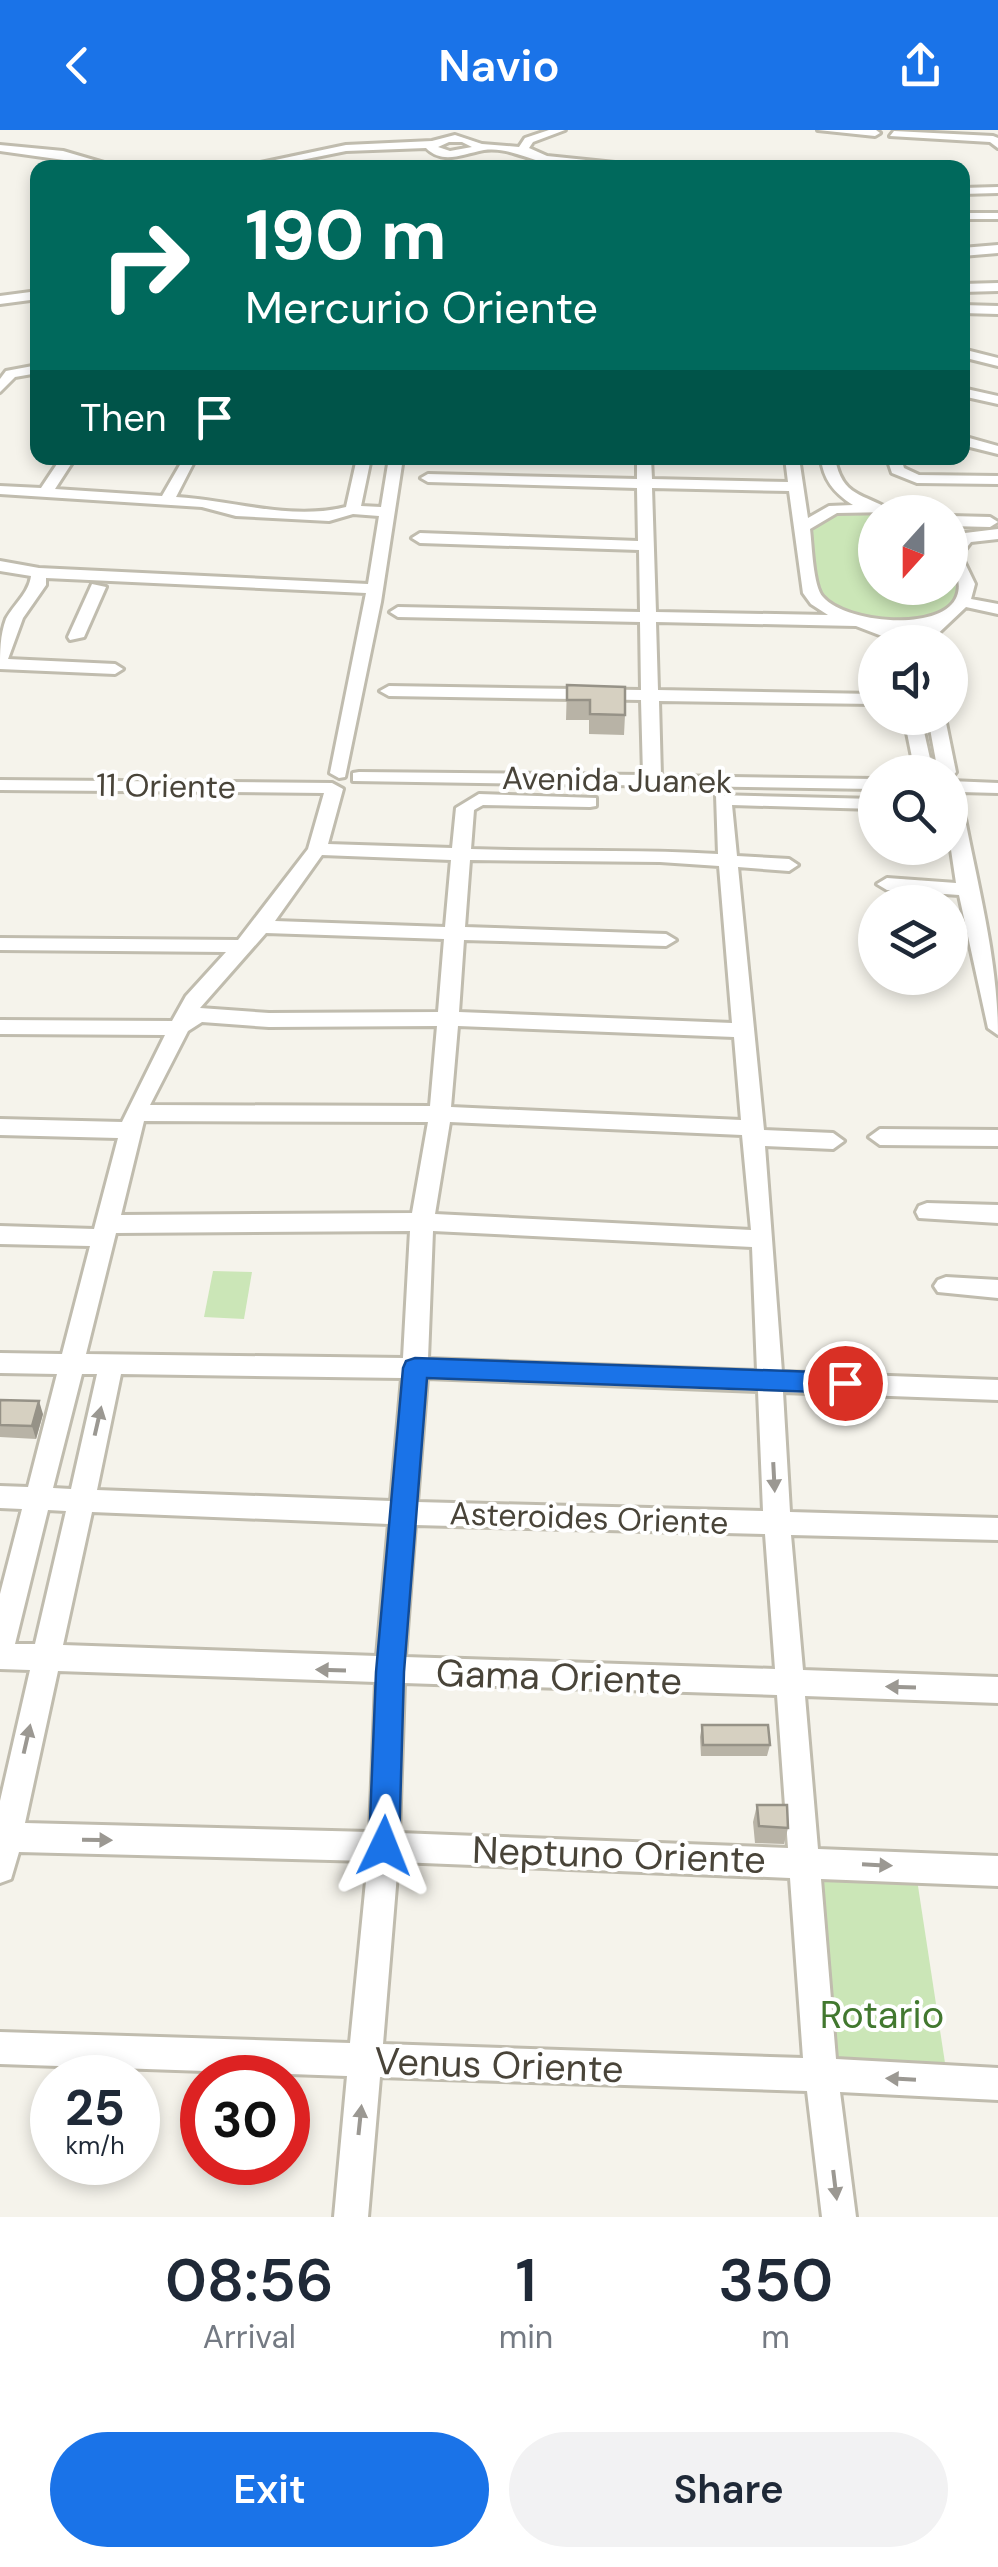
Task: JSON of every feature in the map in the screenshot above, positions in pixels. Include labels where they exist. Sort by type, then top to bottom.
[{"type":"street","points":[[421,130],[450,160]]},
{"type":"street","points":[[311,160],[458,138],[525,145],[560,130]]},
{"type":"street","points":[[823,130],[993,139],[998,145]]},
{"type":"street","points":[[452,160],[486,133]]},
{"type":"street","points":[[282,160],[331,150],[436,144]]},
{"type":"street","points":[[525,145],[544,159],[557,160]]},
{"type":"street","points":[[0,151],[53,160]]},
{"type":"street","points":[[0,151],[63,154],[86,160]]},
{"type":"street","points":[[970,191],[998,190]]},
{"type":"street","points":[[970,216],[998,214]]},
{"type":"street","points":[[970,252],[998,250]]},
{"type":"street","points":[[0,291],[30,287]]},
{"type":"street","points":[[970,288],[998,287]]},
{"type":"street","points":[[0,300],[30,296]]},
{"type":"street","points":[[970,299],[998,300]]},
{"type":"street","points":[[970,309],[998,310]]},
{"type":"street","points":[[970,349],[998,348]]},
{"type":"street","points":[[970,351],[998,362]]},
{"type":"street","points":[[0,388],[10,374],[30,370]]},
{"type":"street","points":[[970,390],[998,389]]},
{"type":"street","points":[[970,392],[998,400]]},
{"type":"street","points":[[970,442],[998,450]]},
{"type":"street","points":[[46,493],[64,465]]},
{"type":"street","points":[[166,501],[187,465]]},
{"type":"street","points":[[353,510],[363,465]]},
{"type":"street","points":[[0,1648],[74,1365],[132,1121],[192,1001],[262,927],[316,849],[373,596],[395,465]]},
{"type":"street","points":[[644,465],[652,780]]},
{"type":"street","points":[[793,465],[811,594],[815,602],[871,625]]},
{"type":"street","points":[[827,465],[828,475],[837,488],[858,499]]},
{"type":"street","points":[[897,465],[902,475],[998,480]]},
{"type":"street","points":[[919,465],[946,480]]},
{"type":"street","points":[[428,478],[796,487]]},
{"type":"street","points":[[0,490],[203,503],[236,512],[329,516],[353,510],[389,512]]},
{"type":"street","points":[[804,526],[834,509],[858,510]]},
{"type":"street","points":[[968,525],[998,522]]},
{"type":"street","points":[[968,528],[998,534]]},
{"type":"street","points":[[420,538],[646,546]]},
{"type":"street","points":[[0,582],[8,569],[38,579],[98,587],[159,584]]},
{"type":"street","points":[[0,582],[38,579],[242,587],[292,584],[373,596]]},
{"type":"street","points":[[38,579],[14,618],[0,662],[115,670]]},
{"type":"street","points":[[274,598],[292,584]]},
{"type":"street","points":[[76,638],[98,587]]},
{"type":"street","points":[[242,587],[274,598],[373,596]]},
{"type":"street","points":[[968,603],[998,610]]},
{"type":"street","points":[[938,625],[961,605]]},
{"type":"street","points":[[400,606],[647,612],[907,626],[946,619]]},
{"type":"street","points":[[647,612],[828,608]]},
{"type":"street","points":[[389,690],[858,699]]},
{"type":"street","name":"Avenida Juanek","points":[[334,781],[359,777],[858,784]]},
{"type":"street","name":"11 Oriente","points":[[0,784],[284,788],[334,781]]},
{"type":"street","points":[[968,793],[998,788]]},
{"type":"street","points":[[839,2217],[821,2075],[777,1523],[763,1238],[722,799],[858,803]]},
{"type":"street","points":[[351,2217],[384,1846],[390,1672],[415,1368],[422,1222],[440,1114],[465,808],[474,800],[590,802]]},
{"type":"street","points":[[316,849],[660,856],[789,865]]},
{"type":"street","points":[[887,884],[900,885]]},
{"type":"street","points":[[968,894],[998,1028]]},
{"type":"street","points":[[262,927],[666,940]]},
{"type":"street","points":[[0,944],[242,946]]},
{"type":"street","points":[[0,1027],[177,1028],[198,1015],[268,1020],[449,1019],[742,1030]]},
{"type":"street","points":[[0,1127],[440,1114],[834,1141]]},
{"type":"street","points":[[880,1138],[998,1138]]},
{"type":"street","points":[[926,1212],[998,1214]]},
{"type":"street","points":[[0,1235],[422,1222],[763,1238]]},
{"type":"street","points":[[946,1286],[998,1289]]},
{"type":"street","points":[[0,1363],[415,1368],[998,1390]]},
{"type":"street","points":[[0,1868],[2,1837],[111,1366]]},
{"type":"street","name":"Asteroides Oriente","points":[[0,1496],[404,1513],[998,1530]]},
{"type":"street","name":"Gama Oriente","points":[[0,1656],[998,1690]]},
{"type":"street","name":"Neptuno Oriente","points":[[2,1837],[384,1846],[998,1871]]},
{"type":"street","name":"Venus Oriente","points":[[0,2048],[998,2084]]},
{"type":"green space","points":[[835,510],[858,511],[858,605],[952,605],[927,620],[909,623],[870,618],[817,600],[807,527]]},
{"type":"green space","points":[[213,1271],[252,1272],[244,1319],[204,1317]]},
{"type":"green space","name":"Rotario","points":[[811,1869],[916,1873],[947,2076],[833,2069]]},
{"type":"building","points":[[567,685],[625,687],[625,715],[590,714],[590,700],[567,700]]},
{"type":"building","points":[[0,1400],[39,1401],[32,1426],[0,1425]]},
{"type":"building","points":[[702,1725],[768,1725],[770,1745],[703,1745]]},
{"type":"building","points":[[757,1805],[787,1805],[788,1828],[759,1826]]},
{"type":"route","points":[[384,1846],[390,1672],[415,1368],[845,1383]]}]
